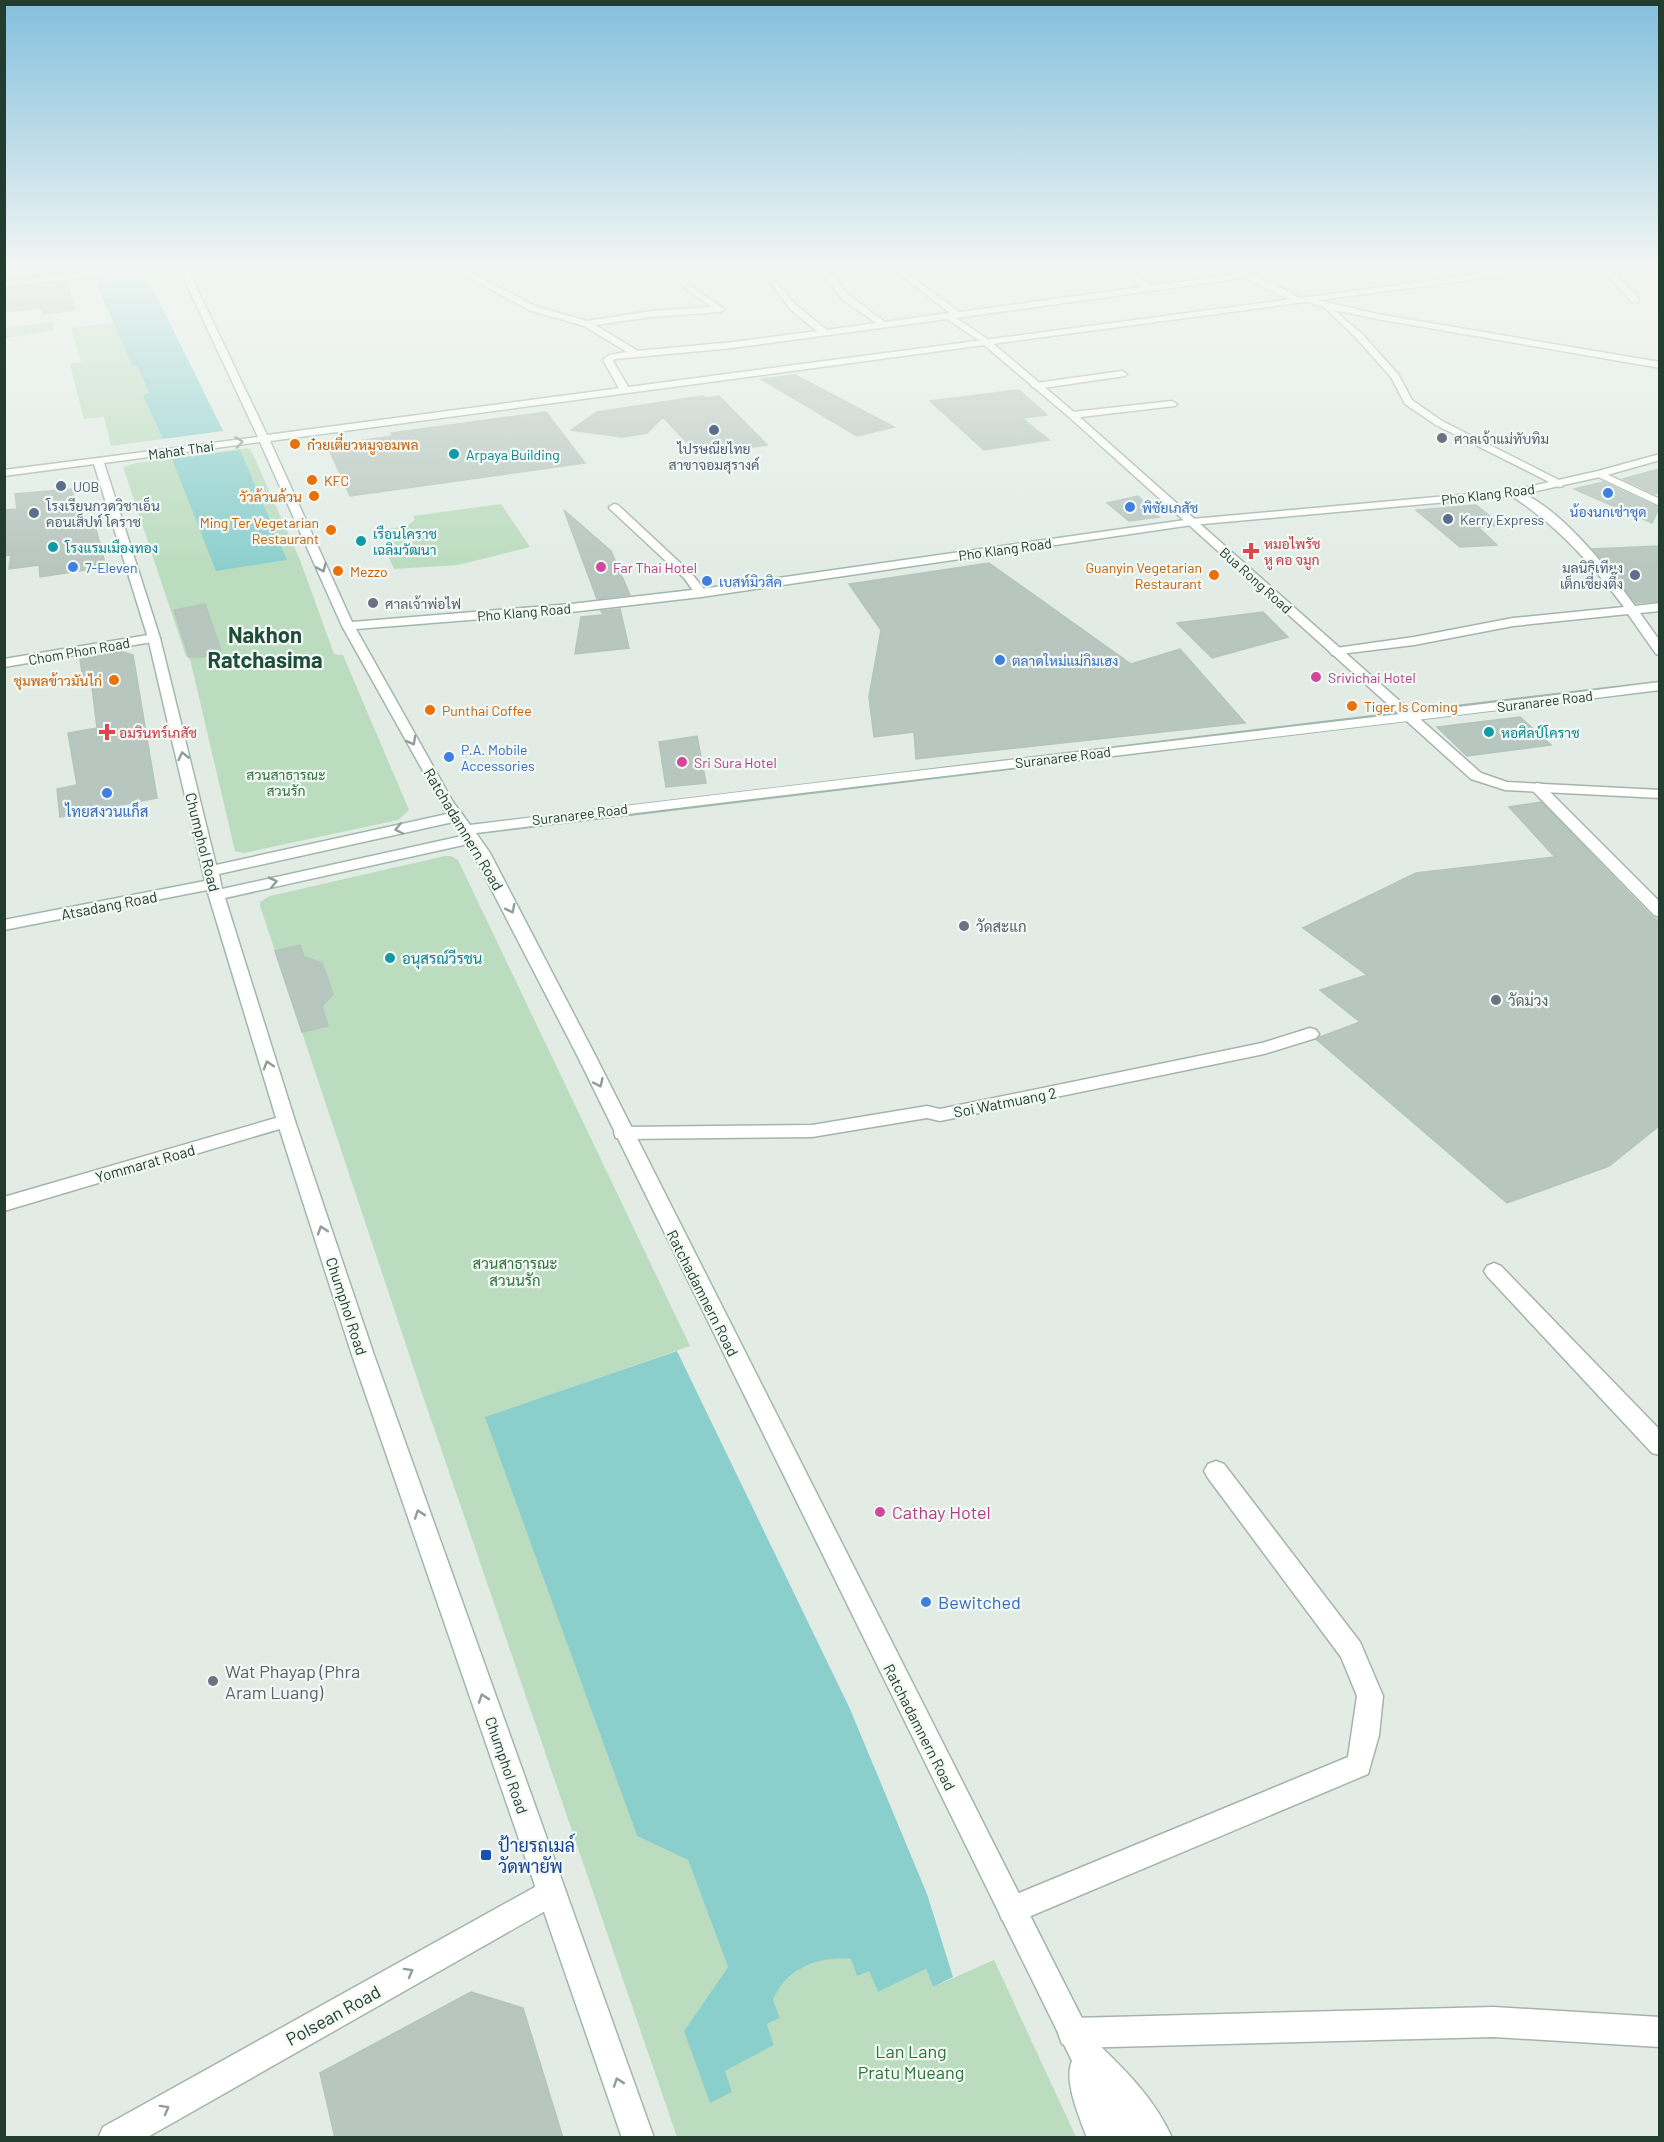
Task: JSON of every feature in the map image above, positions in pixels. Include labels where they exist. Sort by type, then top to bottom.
[{"type":"main road","name":"Ratchadamnern Road","points":[[231,370],[348,626],[465,828],[580,1045],[1077,2041],[1121,2088],[1155,2138]]},
{"type":"main road","points":[[614,370],[625,390]]},
{"type":"main road","name":"Mahat Thai","points":[[4,473],[776,370]]},
{"type":"main road","name":"Bua Rong Road","points":[[1018,370],[1072,415],[1408,718],[1476,776],[1505,786],[1659,794]]},
{"type":"main road","points":[[1390,370],[1408,402],[1438,423],[1559,484]]},
{"type":"main road","points":[[1036,386],[1122,374]]},
{"type":"main road","points":[[1072,415],[1172,404]]},
{"type":"main road","name":"Pho Klang Road","points":[[348,626],[571,608],[701,593],[1192,522],[1514,493],[1559,484],[1659,457]]},
{"type":"main road","name":"Chumphol Road","points":[[98,461],[154,638],[213,883],[286,1121],[363,1355],[638,2138]]},
{"type":"main road","points":[[1599,474],[1659,502]]},
{"type":"main road","points":[[1514,493],[1562,525],[1598,565],[1659,651]]},
{"type":"main road","points":[[614,507],[688,576],[701,593]]},
{"type":"main road","points":[[1336,652],[1414,641],[1513,622],[1659,607]]},
{"type":"main road","name":"Chom Phon Road","points":[[4,663],[154,638]]},
{"type":"main road","name":"Suranaree Road","points":[[465,828],[775,790],[1408,718],[1659,686]]},
{"type":"main road","points":[[1537,787],[1659,912]]},
{"type":"main road","points":[[213,883],[465,828]]},
{"type":"main road","points":[[213,883],[465,828]]},
{"type":"main road","name":"Atsadang Road","points":[[4,925],[213,883]]},
{"type":"main road","name":"Soi Watmuang 2","points":[[623,1134],[812,1131],[927,1112],[940,1115],[1252,1051],[1310,1034]]},
{"type":"main road","name":"Yommarat Road","points":[[4,1204],[286,1121]]},
{"type":"main road","points":[[1494,1271],[1659,1446]]},
{"type":"main road","points":[[1012,1910],[1359,1765],[1366,1735],[1370,1696],[1351,1650],[1216,1471]]},
{"type":"main road","name":"Polsean Road","points":[[114,2138],[551,1892]]},
{"type":"main road","points":[[1077,2041],[1494,2022],[1659,2032]]},
{"type":"main road","points":[[1077,2041],[1090,2103],[1103,2138]]},
{"type":"main road","points":[[1077,2041],[1125,2138]]},
{"type":"green space","points":[[72,370],[140,370],[149,394],[144,396],[163,439],[111,446],[104,417],[84,419]]},
{"type":"green space","name":"สวนสาธารณะ สวนรัก","points":[[247,448],[251,450],[300,560],[334,654],[343,655],[409,810],[398,820],[244,853],[235,851],[190,659],[186,656],[123,467],[136,463]]},
{"type":"green space","points":[[501,504],[530,547],[458,565],[394,569],[386,551],[390,550],[381,530],[407,526],[415,520],[413,516]]},
{"type":"green space","name":"สวนสาธารณะ สวนนรัก","points":[[445,856],[458,860],[690,1346],[486,1417],[637,1836],[688,1860],[728,1967],[684,2031],[725,2071],[774,2045],[767,2024],[780,2018],[773,2000],[787,1980],[809,1963],[834,1956],[858,1963],[868,1970],[878,1992],[926,1969],[933,1987],[994,1960],[1076,2137],[677,2137],[424,1399],[260,906],[260,902],[270,896]]},
{"type":"water","points":[[139,370],[193,370],[223,431],[163,439],[143,395],[149,393]]},
{"type":"water","points":[[240,450],[287,560],[216,571],[172,459]]},
{"type":"water","points":[[677,1351],[850,1709],[927,1894],[953,1977],[933,1987],[926,1969],[878,1992],[869,1971],[857,1976],[851,1959],[827,1960],[805,1966],[786,1980],[773,2000],[780,2018],[767,2024],[774,2045],[725,2071],[732,2092],[710,2103],[684,2031],[728,1967],[688,1860],[637,1836],[485,1417]]},
{"type":"building","points":[[795,375],[894,427],[857,436],[761,379]]},
{"type":"building","points":[[1019,390],[1047,415],[1022,418],[1049,440],[984,450],[930,401]]},
{"type":"building","name":"ไปรษณียไทย สาขาจอมสุรางค์","points":[[703,396],[706,398],[719,396],[767,445],[703,454],[693,443],[688,444],[663,417],[647,433],[622,437],[571,430],[597,412]]},
{"type":"building","name":"Arpaya Building","points":[[546,412],[585,463],[350,496],[327,445],[393,436],[391,433]]},
{"type":"building","points":[[1659,469],[1659,493],[1655,494],[1623,479]]},
{"type":"building","points":[[1603,482],[1659,508],[1652,523],[1574,489]]},
{"type":"building","points":[[72,489],[81,520],[93,518],[106,567],[40,577],[39,565],[9,569],[11,555],[4,556],[4,510],[17,509],[15,494]]},
{"type":"building","name":"พิชัยเภสัช","points":[[1138,496],[1159,517],[1129,521],[1107,503]]},
{"type":"building","name":"Kerry Express","points":[[1476,505],[1501,525],[1478,527],[1497,545],[1460,547],[1416,510]]},
{"type":"building","name":"Far Thai Hotel","points":[[564,510],[611,551],[630,595],[597,599]]},
{"type":"building","name":"มูลนิธิเทียง เต็กเซี่ยงตึ๊ง","points":[[1659,546],[1659,601],[1636,603],[1593,549]]},
{"type":"building","name":"ตลาดใหม่แม่กิมเฮง","points":[[989,563],[1131,664],[1180,649],[1245,723],[916,759],[914,732],[874,737],[869,697],[881,630],[849,584]]},
{"type":"building","points":[[205,604],[221,651],[202,657],[189,657],[174,610]]},
{"type":"building","points":[[620,609],[629,648],[575,654],[581,617],[603,615],[601,611]]},
{"type":"building","points":[[1263,612],[1288,637],[1212,658],[1177,623]]},
{"type":"building","points":[[120,651],[133,655],[157,798],[60,817],[57,789],[77,785],[68,733],[97,728],[91,679],[83,680],[80,659]]},
{"type":"building","name":"หอศิลป์โคราช","points":[[1520,717],[1551,745],[1467,756],[1437,727]]},
{"type":"building","name":"Sri Sura Hotel","points":[[697,736],[706,783],[666,787],[659,742]]},
{"type":"building","name":"วัดม่วง","points":[[1541,802],[1652,917],[1659,921],[1659,1126],[1609,1166],[1507,1203],[1317,1040],[1360,1022],[1320,990],[1367,975],[1303,928],[1416,873],[1555,857],[1509,807]]},
{"type":"building","points":[[300,945],[304,957],[322,963],[333,994],[322,1006],[328,1026],[302,1032],[275,951]]},
{"type":"building","points":[[471,1992],[523,2008],[563,2138],[335,2138],[320,2073]]},
{"type":"place","name":"ไปรษณียไทย สาขาจอมสุรางค์","points":[[714,430]]},
{"type":"place","name":"ศาลเจ้าแม่ทับทิม","points":[[1442,438]]},
{"type":"place","name":"ก๋วยเตี๋ยวหมูจอมพล","points":[[295,444]]},
{"type":"place","name":"Arpaya Building","points":[[454,454]]},
{"type":"place","name":"KFC","points":[[312,480]]},
{"type":"place","name":"UOB","points":[[61,486]]},
{"type":"place","name":"น้องนกเช่าชุด","points":[[1608,493]]},
{"type":"place","name":"วัวล้วนล้วน","points":[[314,496]]},
{"type":"place","name":"พิชัยเภสัช","points":[[1130,507]]},
{"type":"place","name":"โรงเรียนกวดวิชาเอ็น คอนเส็ปท์ โคราช","points":[[34,513]]},
{"type":"place","name":"Kerry Express","points":[[1448,519]]},
{"type":"place","name":"Ming Ter Vegetarian Restaurant","points":[[331,530]]},
{"type":"place","name":"เรือนโคราช เฉลิมวัฒนา","points":[[361,541]]},
{"type":"place","name":"โรงแรมเมืองทอง","points":[[53,547]]},
{"type":"place","name":"หมอไพรัช หู คอ จมูก","points":[[1251,551]]},
{"type":"place","name":"7-Eleven","points":[[73,567]]},
{"type":"place","name":"Far Thai Hotel","points":[[601,567]]},
{"type":"place","name":"Mezzo","points":[[338,571]]},
{"type":"place","name":"Guanyin Vegetarian Restaurant","points":[[1214,575]]},
{"type":"place","name":"มูลนิธิเทียง เต็กเซี่ยงตึ๊ง","points":[[1635,575]]},
{"type":"place","name":"เบสท์มิวสิค","points":[[707,581]]},
{"type":"place","name":"ศาลเจ้าพ่อไฟ","points":[[373,603]]},
{"type":"place","name":"ตลาดใหม่แม่กิมเฮง","points":[[1000,660]]},
{"type":"place","name":"Srivichai Hotel","points":[[1316,677]]},
{"type":"place","name":"ชุมพลข้าวมันไก่","points":[[114,680]]},
{"type":"place","name":"Tiger Is Coming","points":[[1352,706]]},
{"type":"place","name":"Punthai Coffee","points":[[430,710]]},
{"type":"place","name":"อมรินทร์เภสัช","points":[[107,732]]},
{"type":"place","name":"หอศิลป์โคราช","points":[[1489,732]]},
{"type":"place","name":"P.A. Mobile Accessories","points":[[449,757]]},
{"type":"place","name":"Sri Sura Hotel","points":[[682,762]]},
{"type":"place","name":"ไทยสงวนแก็ส","points":[[107,793]]},
{"type":"place","name":"วัดสะแก","points":[[964,926]]},
{"type":"place","name":"อนุสรณ์วีรชน","points":[[390,958]]},
{"type":"place","name":"วัดม่วง","points":[[1496,1000]]},
{"type":"place","name":"Cathay Hotel","points":[[880,1512]]},
{"type":"place","name":"Bewitched","points":[[926,1602]]},
{"type":"place","name":"Wat Phayap (Phra Aram Luang)","points":[[213,1681]]},
{"type":"place","name":"ป้ายรถเมล์ วัดพายัพ","points":[[486,1855]]},
{"type":"district","name":"Nakhon Ratchasima","points":[[265,646]]},
{"type":"park label","name":"Lan Lang Pratu Mueang","points":[[911,2061]]}]
